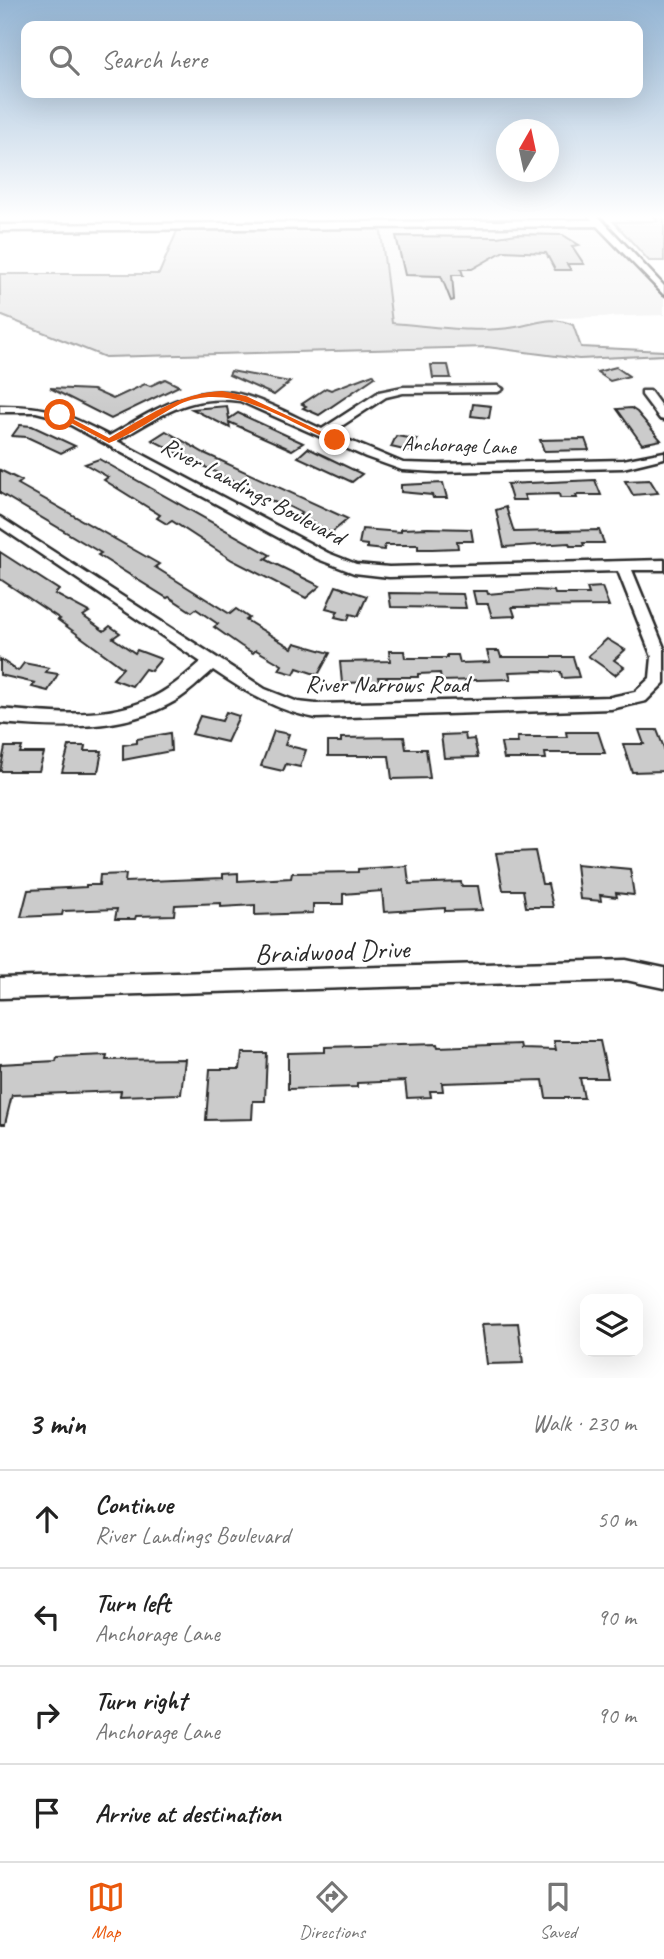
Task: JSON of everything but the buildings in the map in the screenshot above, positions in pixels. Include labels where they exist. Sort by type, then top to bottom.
[{"type":"street","points":[[322,434],[383,394],[403,390],[498,389]]},
{"type":"street","name":"Anchorage Lane","points":[[109,441],[178,402],[199,394],[222,393],[243,398],[384,461],[420,468],[623,464],[664,455]]},
{"type":"street","points":[[646,393],[664,417]]},
{"type":"street","name":"River Landings Boulevard","points":[[0,409],[22,407],[49,411],[323,556],[354,568],[388,572],[664,565]]},
{"type":"street","name":"River Narrows Road","points":[[0,520],[212,662],[276,701],[316,710],[626,701],[640,697],[658,680],[660,657],[623,566]]},
{"type":"street","points":[[0,716],[65,719],[110,716],[142,708],[169,697],[212,662]]},
{"type":"street","name":"Braidwood Drive","points":[[0,988],[614,971],[664,978]]},
{"type":"shaded area","points":[[0,280],[387,280],[392,323],[485,330],[558,321],[573,325],[581,347],[664,351],[664,355],[579,359],[487,347],[105,357],[0,315]]},
{"type":"shaded area","points":[[387,280],[648,280],[664,297],[664,315],[559,318],[513,328],[473,329],[392,323]]},
{"type":"route","points":[[60,415],[109,441],[178,402],[199,394],[222,393],[243,398],[335,440]]}]
